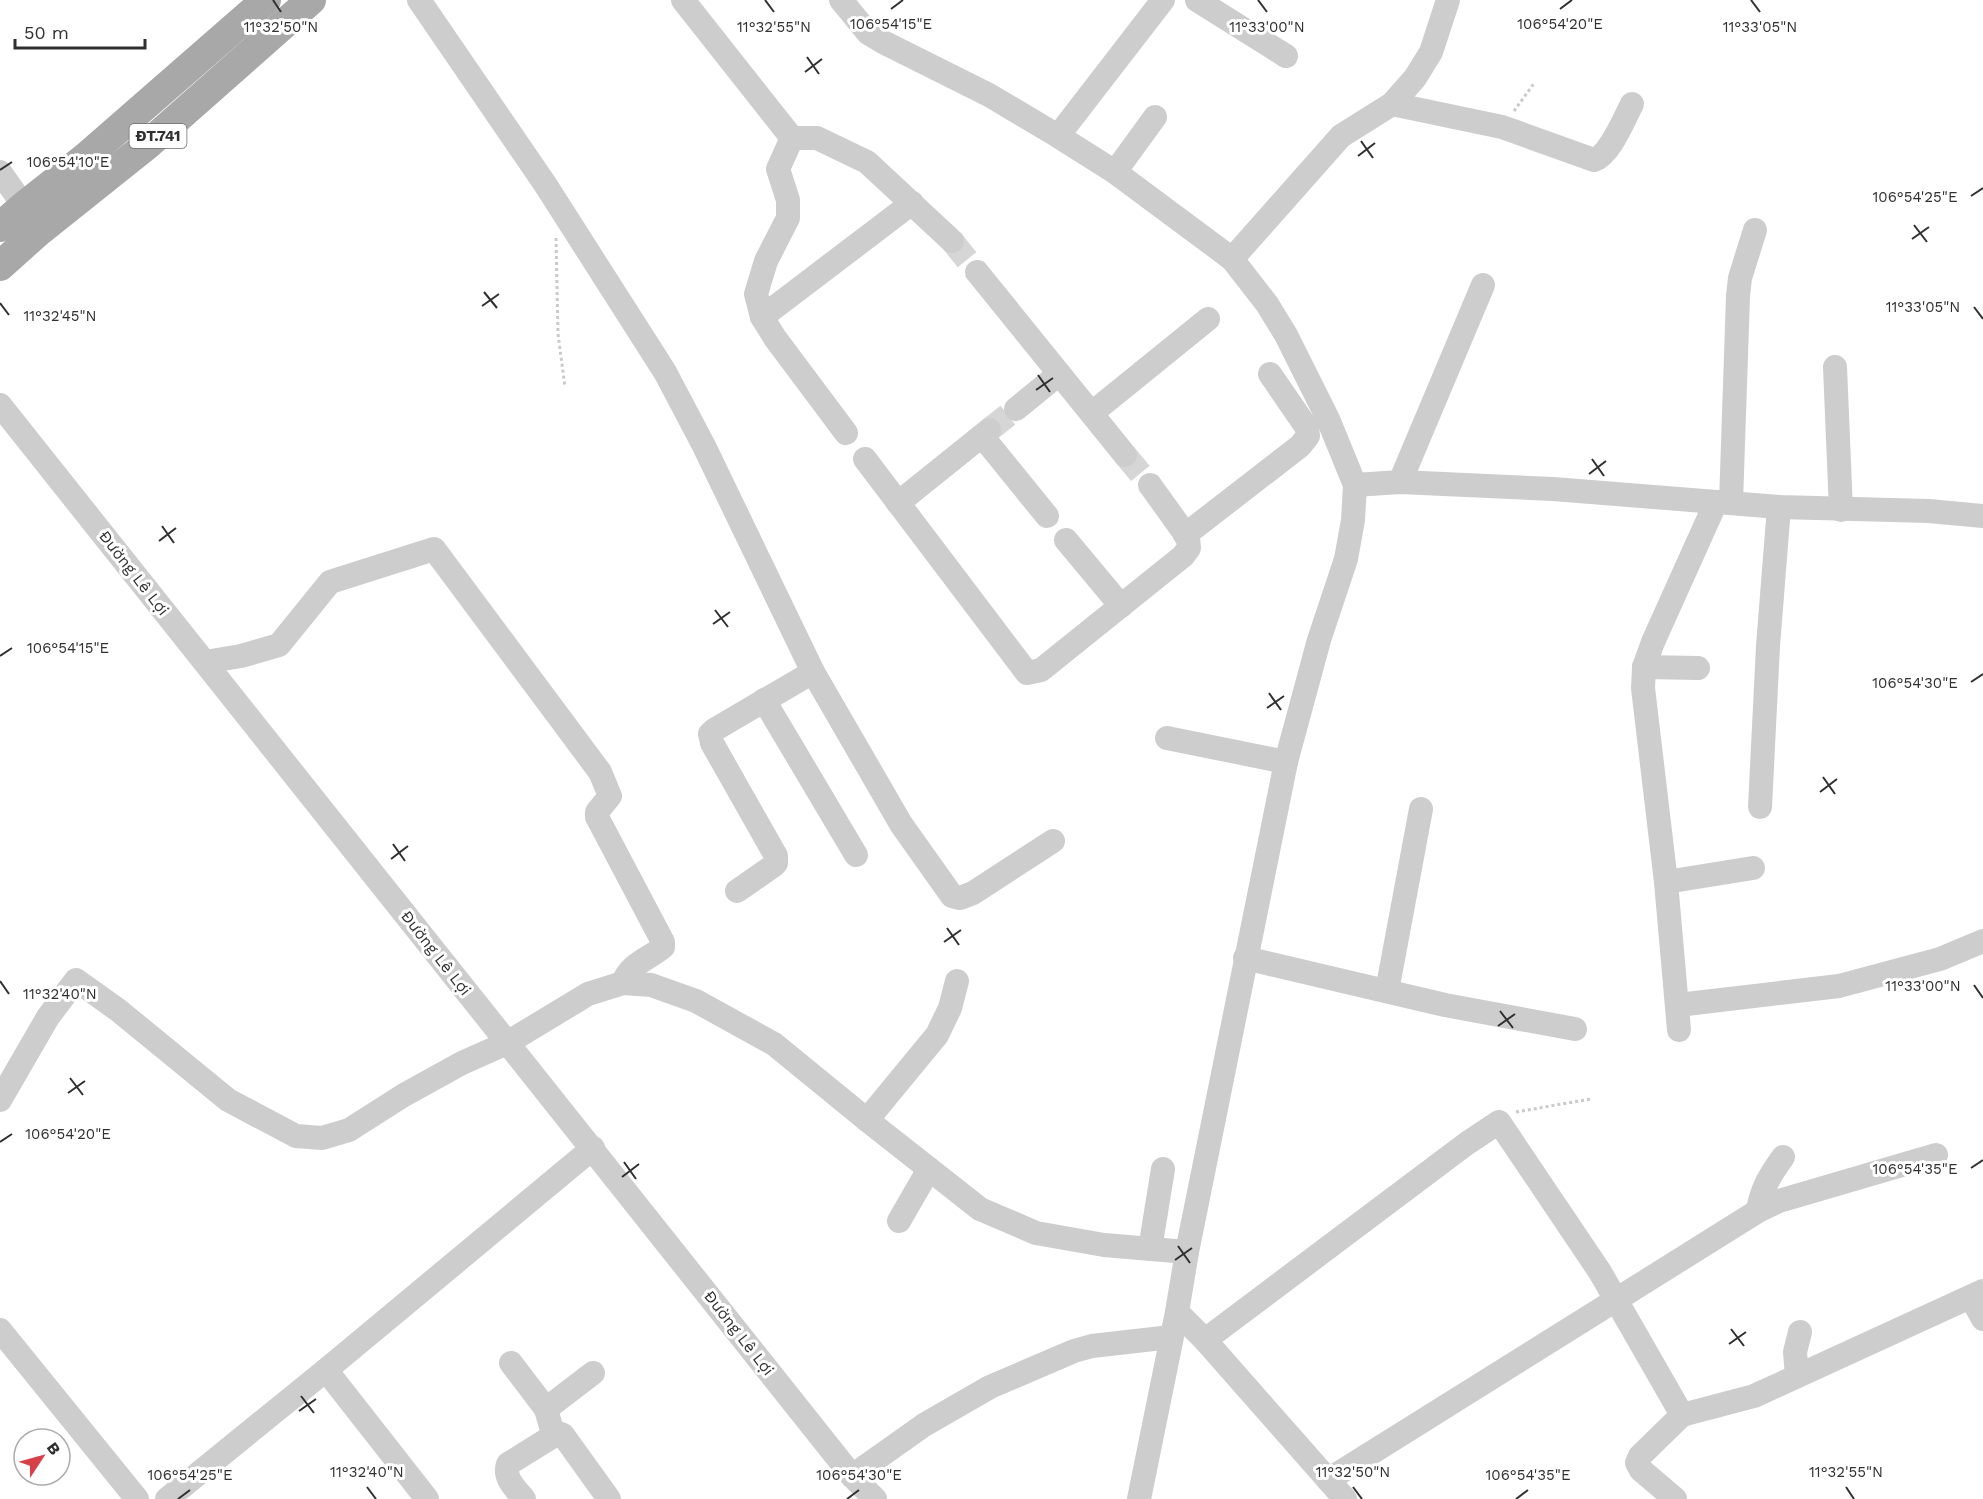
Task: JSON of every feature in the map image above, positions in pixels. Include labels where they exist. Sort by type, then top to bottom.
[{"type":"main road","name":"ĐT.741","points":[[0,227],[86,157],[266,0]]},
{"type":"main road","name":"ĐT.741","points":[[0,266],[38,232],[147,145],[293,5]]},
{"type":"street","points":[[419,0],[562,210],[665,372],[704,446],[813,672],[901,824],[952,896],[960,898],[973,893],[1053,841]]},
{"type":"street","points":[[683,0],[792,138]]},
{"type":"street","points":[[1058,136],[1163,0]]},
{"type":"street","points":[[1232,259],[1341,136],[1392,104],[1415,78],[1431,52],[1448,0]]},
{"type":"street","points":[[1201,1],[1286,56]]},
{"type":"street","points":[[849,4],[868,33],[989,95],[1058,136],[1115,172],[1232,259],[1267,303],[1286,335],[1328,419],[1355,485],[1353,520],[1346,559],[1316,651],[1286,762],[1186,1252],[1177,1312],[1139,1499]]},
{"type":"street","points":[[1392,104],[1502,127],[1594,160],[1607,151],[1632,104]]},
{"type":"street","points":[[1115,172],[1155,117]]},
{"type":"street","points":[[792,138],[817,138],[867,162],[952,241]]},
{"type":"street","points":[[792,138],[778,169],[788,200],[788,218],[766,261],[756,294],[762,317],[775,338],[846,433]]},
{"type":"street","points":[[0,172],[24,206]]},
{"type":"street","points":[[762,317],[912,203]]},
{"type":"street","points":[[1678,1030],[1678,1005],[1666,882],[1643,688],[1644,667],[1653,642],[1723,503],[1737,296],[1740,278],[1755,230]]},
{"type":"street","points":[[978,272],[1125,455]]},
{"type":"street","points":[[1400,482],[1483,285]]},
{"type":"street","points":[[1092,413],[1208,319]]},
{"type":"street","points":[[1835,367],[1841,510]]},
{"type":"street","points":[[1016,409],[1059,374]]},
{"type":"street","points":[[1185,535],[1300,446],[1308,436],[1307,428],[1270,374]]},
{"type":"street","name":"Đường Lê Lợi","points":[[0,405],[852,1476],[875,1499]]},
{"type":"street","points":[[898,503],[986,433],[1047,516]]},
{"type":"street","points":[[865,459],[1027,673],[1041,670],[1183,556],[1189,548],[1185,535],[1150,485]]},
{"type":"street","points":[[1355,485],[1400,482],[1553,489],[1779,507],[1929,511],[1983,516]]},
{"type":"street","points":[[1760,807],[1768,646],[1779,507]]},
{"type":"street","points":[[1066,540],[1121,606]]},
{"type":"street","points":[[205,662],[241,656],[279,645],[330,582],[434,549],[600,772],[610,796],[597,812],[597,818],[663,942],[663,947],[629,970],[623,983]]},
{"type":"street","points":[[1644,667],[1698,668]]},
{"type":"street","points":[[737,891],[773,866],[776,856],[712,742],[710,734],[813,672]]},
{"type":"street","points":[[764,700],[856,855]]},
{"type":"street","points":[[1167,738],[1286,762]]},
{"type":"street","points":[[1387,991],[1421,809]]},
{"type":"street","points":[[1666,882],[1753,868]]},
{"type":"street","points":[[1678,1005],[1839,986],[1941,959],[1983,942]]},
{"type":"street","points":[[1245,957],[1445,1005],[1575,1029]]},
{"type":"street","points":[[0,1100],[48,1017],[76,981],[118,1010],[228,1100],[296,1136],[322,1138],[349,1130],[404,1095],[462,1063],[507,1042],[588,994],[623,983],[651,985],[696,1001],[774,1044],[980,1209],[1036,1233],[1104,1245],[1186,1252]]},
{"type":"street","points":[[867,1120],[937,1035],[950,1008],[957,981]]},
{"type":"street","points":[[1205,1340],[1466,1144],[1499,1122],[1577,1237],[1682,1415]]},
{"type":"street","points":[[167,1499],[592,1148]]},
{"type":"street","points":[[1328,1480],[1758,1211],[1779,1201],[1936,1155]]},
{"type":"street","points":[[1758,1211],[1761,1195],[1783,1157]]},
{"type":"street","points":[[899,1221],[929,1169]]},
{"type":"street","points":[[1150,1249],[1163,1169]]},
{"type":"street","points":[[1675,1499],[1641,1470],[1637,1463],[1640,1456],[1682,1415],[1754,1396],[1977,1294],[1983,1319]]},
{"type":"street","points":[[1177,1312],[1205,1340],[1345,1499]]},
{"type":"street","points":[[0,1330],[136,1499]]},
{"type":"street","points":[[1797,1377],[1796,1352],[1800,1332]]},
{"type":"street","points":[[852,1476],[924,1425],[990,1387],[1092,1346],[1171,1337]]},
{"type":"street","points":[[511,1363],[546,1409],[553,1434]]},
{"type":"street","points":[[326,1370],[427,1499]]},
{"type":"street","points":[[546,1409],[593,1373]]},
{"type":"street","points":[[524,1499],[508,1479],[506,1470],[508,1464],[558,1433],[563,1435],[609,1499]]},
{"type":"path","points":[[1502,127],[1535,82]]},
{"type":"path","points":[[562,210],[555,243],[558,334],[565,387]]},
{"type":"path","points":[[1499,1122],[1515,1113],[1591,1099]]},
{"type":"tunnel","points":[[952,241],[977,272]]},
{"type":"tunnel","points":[[989,430],[1016,409]]},
{"type":"tunnel","points":[[1125,455],[1150,485]]}]
